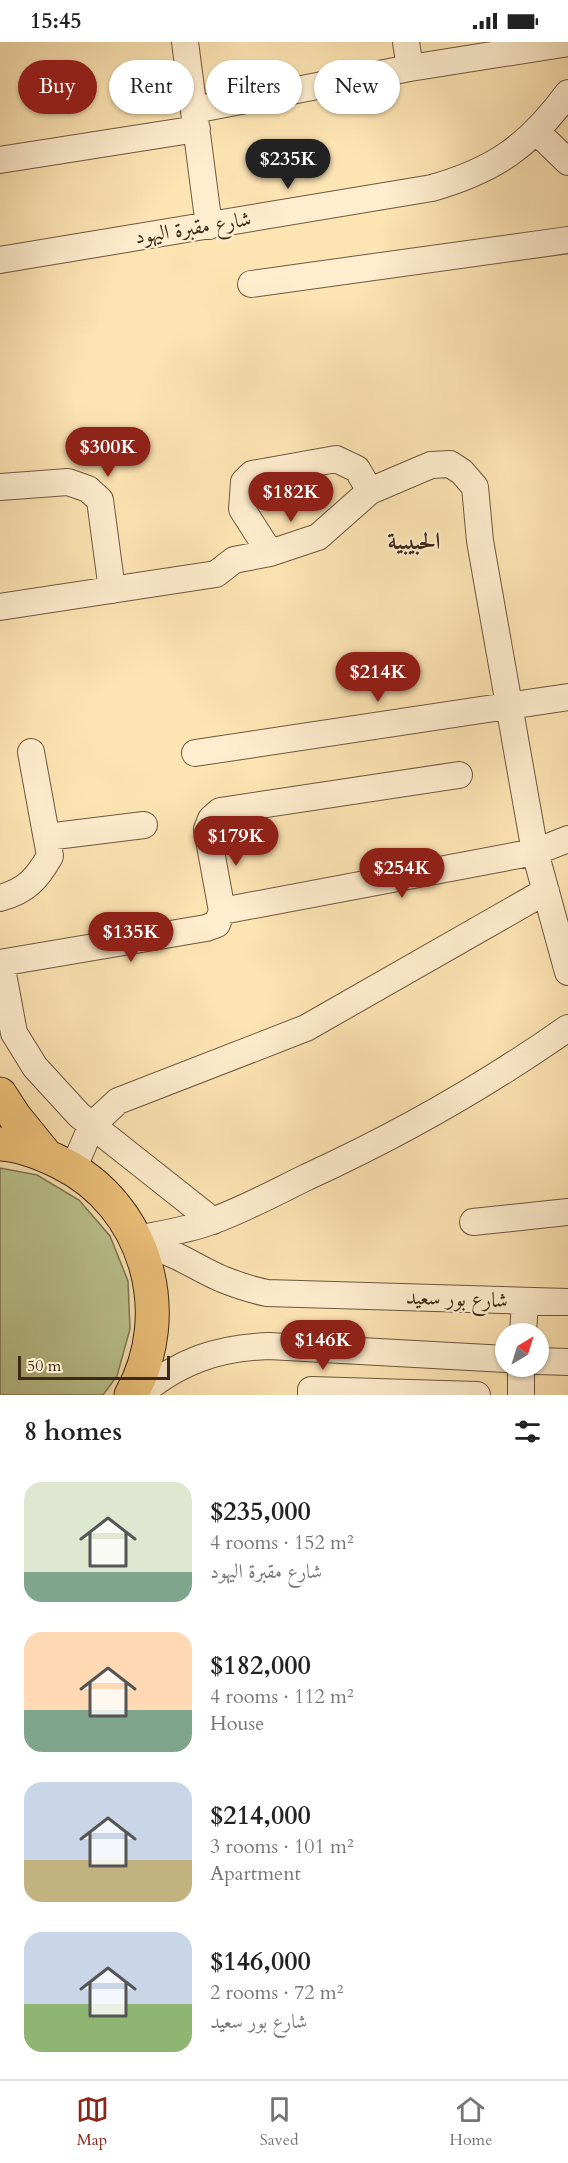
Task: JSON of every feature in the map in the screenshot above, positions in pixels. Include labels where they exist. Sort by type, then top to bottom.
[{"type":"main road","points":[[0,1094],[15,1117],[45,1154]]},
{"type":"main road","points":[[0,1144],[45,1154],[73,1169],[99,1188],[120,1212],[138,1242],[150,1278],[154,1312],[151,1346],[132,1395]]},
{"type":"street","points":[[185,42],[209,226]]},
{"type":"street","points":[[406,42],[410,68]]},
{"type":"street","points":[[0,160],[195,119],[410,68],[568,43]]},
{"type":"street","name":"شارع مقبرة اليهود","points":[[0,260],[432,188],[461,180],[514,152],[556,146],[568,93]]},
{"type":"street","points":[[251,284],[568,240]]},
{"type":"street","points":[[270,553],[242,509],[244,482],[252,474],[336,459],[357,469],[370,491]]},
{"type":"street","points":[[0,607],[216,574],[234,560],[270,553],[318,537],[370,491],[431,465],[450,464],[462,472],[475,487],[480,541],[535,852],[568,972]]},
{"type":"street","points":[[0,487],[68,483],[88,489],[100,500],[112,590]]},
{"type":"street","points":[[195,753],[568,697]]},
{"type":"street","points":[[0,898],[15,894],[39,876],[50,856],[31,752]]},
{"type":"street","points":[[213,1221],[79,1115],[35,1067],[14,1033],[0,963],[206,928],[217,924],[222,911],[207,829],[211,819],[220,811],[459,775]]},
{"type":"street","points":[[47,837],[144,825]]},
{"type":"street","points":[[222,911],[535,852],[568,839]]},
{"type":"street","points":[[73,1169],[92,1125],[118,1101],[306,1028],[546,891]]},
{"type":"street","points":[[138,1242],[213,1221],[387,1138],[492,1079],[568,1028]]},
{"type":"street","points":[[473,1222],[568,1212]]},
{"type":"street","name":"شارع بور سعيد","points":[[138,1242],[178,1255],[243,1287],[267,1293],[568,1302]]},
{"type":"street","points":[[524,1323],[525,1301]]},
{"type":"street","points":[[139,1395],[172,1371],[193,1360],[239,1347],[268,1346],[495,1358]]},
{"type":"street","points":[[549,1361],[568,1362]]},
{"type":"street","points":[[521,1377],[521,1395]]},
{"type":"street","points":[[311,1395],[311,1390],[477,1395]]},
{"type":"green space","points":[[0,1168],[37,1175],[79,1200],[110,1236],[128,1281],[130,1329],[117,1376],[103,1395],[0,1395]]},
{"type":"district","name":"الحبيبية","points":[[414,541]]}]
